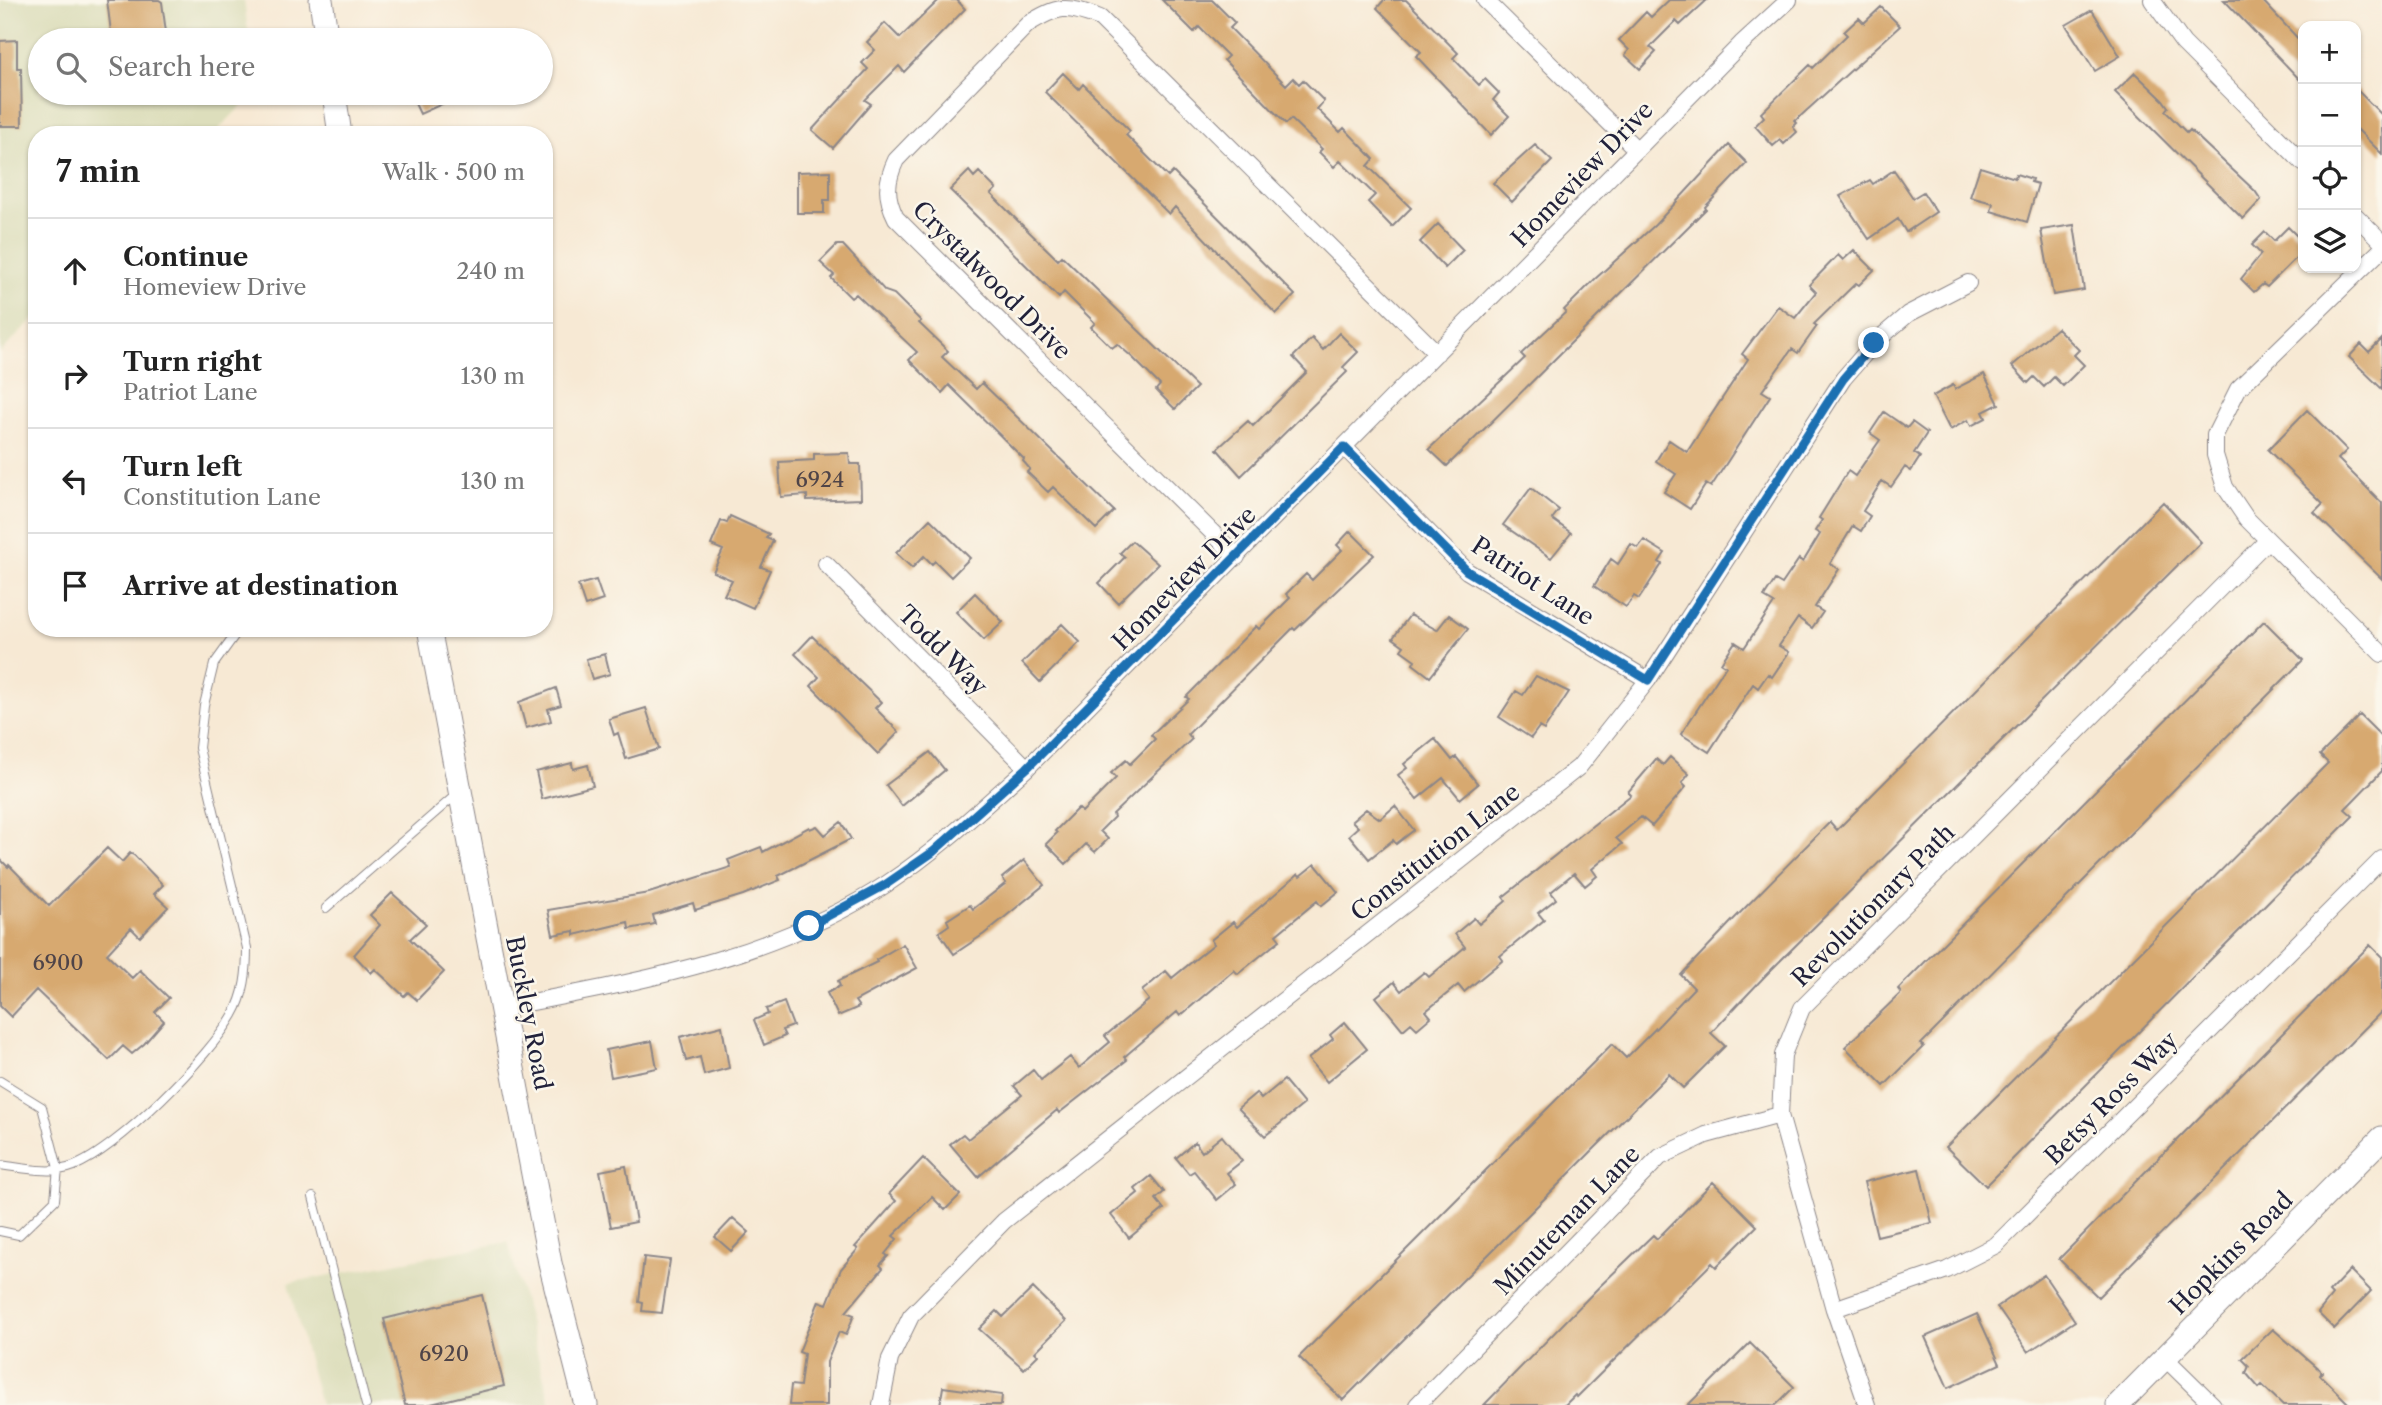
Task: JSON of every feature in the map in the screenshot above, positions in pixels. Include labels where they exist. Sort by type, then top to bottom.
[{"type":"street","points":[[321,0],[325,28]]},
{"type":"street","points":[[1485,0],[1637,150]]},
{"type":"street","name":"Homeview Drive","points":[[501,1008],[670,975],[752,951],[809,926],[885,885],[933,852],[1027,768],[1788,0]]},
{"type":"street","points":[[2152,0],[2183,43],[2298,158]]},
{"type":"street","name":"Crystalwood Drive","points":[[1237,557],[896,218],[888,202],[888,177],[896,160],[1028,24],[1050,10],[1069,7],[1100,18],[1437,353]]},
{"type":"street","points":[[336,105],[340,126]]},
{"type":"street","points":[[2361,221],[2382,242]]},
{"type":"street","points":[[2382,249],[2238,389],[2224,412],[2215,435],[2215,455],[2225,486],[2246,519],[2382,654]]},
{"type":"street","name":"Constitution Lane","points":[[881,1405],[890,1359],[911,1317],[1004,1221],[1579,766],[1648,680],[1843,379],[1874,343],[1908,314],[1968,282]]},
{"type":"street","name":"Patriot Lane","points":[[1344,447],[1467,571],[1648,680]]},
{"type":"street","name":"Revolutionary Path","points":[[1867,1405],[1834,1309],[1780,1115],[1783,1055],[1802,1009],[2267,541]]},
{"type":"street","name":"Todd Way","points":[[826,565],[1027,768]]},
{"type":"street","name":"Buckley Road","points":[[431,637],[550,1263],[586,1405]]},
{"type":"street","name":"Betsy Ross Way","points":[[1834,1309],[1947,1270],[1996,1245],[2382,859]]},
{"type":"street","name":"Minuteman Lane","points":[[1418,1405],[1660,1157],[1706,1136],[1780,1115]]},
{"type":"street","name":"Hopkins Road","points":[[2118,1405],[2382,1138]]},
{"type":"street","points":[[2165,1358],[2213,1405]]},
{"type":"lane","points":[[0,1165],[38,1170],[74,1166],[104,1147],[139,1119],[212,1046],[234,1014],[247,975],[247,948],[199,748],[204,705],[214,664],[234,637]]},
{"type":"lane","points":[[326,908],[460,791]]},
{"type":"lane","points":[[0,1081],[42,1107],[58,1168],[55,1200],[19,1235],[0,1231]]},
{"type":"lane","points":[[313,1197],[366,1405]]},
{"type":"shaded area","points":[[0,0],[244,0],[248,28],[28,28],[28,105],[242,105],[222,126],[28,126],[28,324],[0,353]]},
{"type":"shaded area","points":[[508,1242],[551,1405],[320,1405],[288,1283]]},
{"type":"building","points":[[107,0],[162,2],[165,28],[110,28]]},
{"type":"building","points":[[939,0],[957,0],[965,9],[904,72],[899,66],[865,100],[871,104],[833,148],[812,130],[868,69],[862,63],[875,50],[867,42],[885,23],[900,38]]},
{"type":"building","points":[[1162,0],[1212,0],[1235,23],[1230,28],[1286,85],[1293,78],[1299,84],[1303,80],[1324,101],[1317,109],[1340,132],[1344,128],[1374,159],[1368,166],[1411,208],[1392,227],[1368,202],[1375,195],[1340,161],[1334,167],[1319,152],[1322,149],[1291,119],[1286,124],[1224,60],[1228,56],[1199,27],[1194,32]]},
{"type":"building","points":[[1384,0],[1406,0],[1458,53],[1453,58],[1479,85],[1485,79],[1499,93],[1493,100],[1509,116],[1491,135],[1416,56],[1421,52],[1377,8]]},
{"type":"building","points":[[1669,0],[1707,0],[1680,25],[1676,21],[1650,47],[1656,52],[1640,69],[1625,55],[1629,50],[1619,40],[1646,12],[1651,17]]},
{"type":"building","points":[[2224,0],[2262,0],[2298,39],[2298,78]]},
{"type":"building","points":[[1881,7],[1900,26],[1795,121],[1797,123],[1793,127],[1797,132],[1784,144],[1780,140],[1773,146],[1755,126],[1764,117],[1761,113],[1810,65],[1813,68],[1847,35],[1844,32],[1859,18],[1864,23]]},
{"type":"building","points":[[2092,10],[2120,56],[2095,71],[2066,25]]},
{"type":"building","points":[[17,40],[17,68],[21,68],[22,126],[0,126],[0,41]]},
{"type":"building","points":[[1063,73],[1079,89],[1083,84],[1130,131],[1126,135],[1168,177],[1173,172],[1295,295],[1276,314],[1175,207],[1169,214],[1045,92]]},
{"type":"building","points":[[2135,73],[2163,100],[2168,107],[2165,111],[2187,133],[2190,130],[2255,191],[2261,200],[2243,219],[2115,92]]},
{"type":"building","points":[[2361,94],[2382,115],[2382,154],[2361,133]]},
{"type":"building","points":[[416,105],[440,105],[420,114]]},
{"type":"building","points":[[1535,145],[1552,161],[1512,202],[1493,183]]},
{"type":"building","points":[[1729,145],[1747,163],[1706,209],[1447,466],[1429,449],[1525,358],[1521,354],[1566,312],[1564,310],[1595,279],[1655,225]]},
{"type":"building","points":[[1980,167],[2015,178],[2016,174],[2038,184],[2027,222],[1991,211],[1993,203],[1970,197]]},
{"type":"building","points":[[1894,170],[1913,198],[1923,192],[1936,212],[1906,232],[1898,219],[1869,239],[1840,196],[1870,180],[1873,184]]},
{"type":"building","points":[[830,171],[830,200],[824,200],[824,213],[797,213],[797,172]]},
{"type":"building","points":[[969,171],[974,177],[979,172],[996,189],[991,194],[1016,219],[1058,260],[1062,256],[1197,387],[1175,409],[1156,390],[1160,385],[1131,356],[1117,344],[1112,348],[1091,327],[1095,323],[1064,292],[1059,298],[950,190]]},
{"type":"building","points":[[1438,224],[1463,250],[1445,268],[1420,242]]},
{"type":"building","points":[[2074,225],[2084,290],[2053,295],[2041,230]]},
{"type":"building","points":[[2288,227],[2298,237],[2298,256],[2267,287],[2263,284],[2254,292],[2241,279],[2261,254],[2252,245],[2265,232],[2274,241]]},
{"type":"building","points":[[837,245],[843,245],[885,291],[894,294],[921,321],[919,323],[948,351],[942,357],[976,389],[982,383],[1114,511],[1096,529],[1053,487],[1048,492],[1027,472],[1030,469],[1024,459],[949,385],[942,393],[909,360],[917,352],[856,294],[851,298],[831,278],[834,275],[820,262]]},
{"type":"building","points":[[1854,250],[1874,270],[1859,285],[1856,283],[1814,324],[1817,326],[1798,353],[1792,349],[1762,391],[1770,396],[1711,487],[1706,484],[1690,509],[1664,492],[1676,474],[1656,461],[1669,440],[1687,452],[1748,359],[1742,354],[1778,306],[1795,318],[1816,292],[1809,285],[1838,255],[1843,260]]},
{"type":"building","points":[[2057,328],[2079,350],[2074,355],[2084,365],[2063,386],[2054,377],[2044,387],[2034,377],[2028,383],[2012,366]]},
{"type":"building","points":[[1339,333],[1358,352],[1343,367],[1347,372],[1241,476],[1217,449],[1248,421],[1253,426],[1307,372],[1293,357],[1312,338],[1323,350]]},
{"type":"building","points":[[2382,339],[2382,389],[2349,357],[2361,344],[2369,352]]},
{"type":"building","points":[[1984,374],[1999,404],[1983,412],[1986,418],[1971,426],[1968,420],[1950,430],[1933,396],[1953,385],[1955,389]]},
{"type":"building","points":[[2307,410],[2347,450],[2338,459],[2382,503],[2382,579],[2314,513],[2323,504],[2268,450]]},
{"type":"building","points":[[1884,412],[1907,428],[1912,422],[1927,433],[1914,453],[1920,457],[1911,471],[1905,467],[1891,487],[1882,481],[1863,511],[1870,516],[1861,531],[1853,526],[1830,564],[1839,569],[1815,607],[1823,612],[1812,628],[1798,618],[1779,646],[1789,652],[1772,677],[1768,674],[1758,688],[1753,684],[1709,752],[1681,734],[1726,666],[1721,663],[1735,642],[1744,648],[1774,603],[1764,597],[1775,580],[1782,584],[1799,559],[1803,562],[1820,534],[1815,531],[1822,520],[1819,518],[1848,471],[1855,476],[1880,440],[1870,433]]},
{"type":"building","points":[[849,453],[850,464],[860,464],[861,499],[807,501],[807,495],[781,497],[779,462],[814,460],[814,454]]},
{"type":"building","points":[[1531,488],[1559,510],[1552,519],[1571,533],[1551,558],[1503,525]]},
{"type":"building","points":[[2163,502],[2201,542],[1765,976],[1711,1033],[1725,1046],[1683,1088],[1669,1074],[1343,1400],[1299,1357],[1612,1044],[1626,1058],[1694,988],[1681,975],[1733,920],[1830,822],[1837,830]]},
{"type":"building","points":[[730,516],[769,534],[766,538],[773,541],[761,567],[770,570],[753,608],[724,595],[732,580],[713,572],[723,550],[711,545],[721,521],[727,523]]},
{"type":"building","points":[[930,519],[970,558],[951,577],[935,561],[932,564],[924,556],[912,568],[896,553]]},
{"type":"building","points":[[1350,531],[1374,555],[1295,630],[1293,628],[1188,734],[1192,739],[1113,814],[1114,817],[1100,831],[1108,839],[1095,852],[1086,844],[1066,864],[1046,844],[1057,833],[1055,831],[1078,808],[1082,812],[1116,778],[1111,773],[1126,760],[1130,764],[1155,739],[1151,735],[1189,699],[1186,697],[1256,626],[1259,629],[1290,598],[1286,594],[1306,574],[1312,580],[1342,550],[1337,545]]},
{"type":"building","points":[[1644,540],[1665,553],[1659,562],[1662,564],[1639,599],[1634,596],[1626,607],[1594,586],[1611,559],[1618,564],[1631,544],[1638,548]]},
{"type":"building","points":[[1132,541],[1158,564],[1118,603],[1099,583],[1125,557],[1120,553]]},
{"type":"building","points":[[596,580],[603,600],[585,606],[578,585]]},
{"type":"building","points":[[975,593],[1003,622],[984,640],[956,612]]},
{"type":"building","points":[[1410,615],[1437,630],[1449,615],[1468,629],[1430,677],[1413,664],[1415,660],[1401,650],[1404,646],[1393,638]]},
{"type":"building","points":[[2264,621],[2303,660],[1921,1044],[1924,1046],[1884,1086],[1845,1047],[1901,993],[1898,989]]},
{"type":"building","points":[[1062,624],[1080,642],[1040,682],[1022,663]]},
{"type":"building","points":[[812,636],[881,702],[875,708],[899,732],[878,754],[811,686],[819,677],[795,654]]},
{"type":"building","points":[[605,654],[610,674],[592,679],[586,659]]},
{"type":"building","points":[[1536,676],[1569,692],[1544,730],[1539,727],[1531,738],[1499,717],[1516,691],[1523,695]]},
{"type":"building","points":[[556,688],[561,705],[548,709],[551,721],[526,728],[519,702]]},
{"type":"building","points":[[646,708],[659,749],[626,759],[618,733],[614,735],[609,719]]},
{"type":"building","points":[[2360,715],[2382,737],[2382,771],[2345,809],[2353,816],[1986,1186],[1946,1147],[2328,763],[2320,755]]},
{"type":"building","points":[[1435,739],[1452,760],[1456,757],[1478,784],[1460,799],[1443,778],[1417,799],[1398,775],[1407,768],[1404,764]]},
{"type":"building","points":[[930,752],[945,770],[902,806],[886,785]]},
{"type":"building","points":[[1670,757],[1689,774],[1682,783],[1686,787],[1652,826],[1641,817],[1616,838],[1622,844],[1592,869],[1597,876],[1585,886],[1574,873],[1551,892],[1556,899],[1538,913],[1544,920],[1500,956],[1503,960],[1464,992],[1458,985],[1426,1011],[1431,1017],[1417,1029],[1411,1023],[1403,1030],[1376,997],[1394,982],[1401,991],[1424,972],[1429,977],[1465,947],[1455,934],[1474,918],[1479,924],[1506,901],[1503,897],[1631,795],[1628,792],[1656,759],[1663,765]]},
{"type":"building","points":[[572,763],[573,769],[588,765],[593,786],[542,799],[536,772]]},
{"type":"building","points":[[1395,806],[1414,830],[1396,844],[1393,840],[1369,859],[1349,835],[1358,827],[1352,821],[1366,809],[1380,819]]},
{"type":"building","points":[[841,822],[851,839],[778,876],[780,880],[743,895],[695,910],[693,903],[653,915],[655,924],[629,929],[628,922],[574,935],[574,931],[553,935],[548,910],[649,893],[731,867],[728,860],[761,847],[763,852],[809,827],[810,829],[817,826],[825,835]]},
{"type":"building","points":[[107,848],[122,862],[130,853],[135,856],[163,885],[154,894],[168,907],[140,937],[131,928],[107,954],[132,978],[140,970],[169,998],[155,1012],[164,1021],[144,1044],[132,1054],[123,1046],[109,1060],[36,990],[11,1017],[0,1006],[0,859],[49,906]]},
{"type":"building","points":[[1024,860],[1044,885],[984,934],[954,954],[939,932],[949,925],[947,920],[970,905],[973,909],[1006,883],[1002,878]]},
{"type":"building","points":[[1315,864],[1338,892],[1321,906],[1317,901],[1276,935],[1280,940],[1238,974],[1234,970],[1180,1016],[1177,1012],[1124,1057],[1127,1060],[1059,1113],[1057,1110],[978,1177],[950,1144],[963,1134],[968,1139],[1022,1095],[1014,1086],[1033,1070],[1041,1080],[1070,1057],[1079,1068],[1110,1042],[1105,1036],[1149,1000],[1142,991],[1166,971],[1172,978],[1214,944],[1211,940],[1233,922],[1237,927],[1298,874],[1300,876]]},
{"type":"building","points":[[392,893],[426,924],[410,939],[444,972],[417,1000],[408,992],[404,996],[375,969],[371,973],[354,955],[380,925],[370,915]]},
{"type":"building","points":[[903,944],[917,968],[855,1001],[859,1007],[838,1016],[827,993],[840,986],[838,981],[877,962],[876,960]]},
{"type":"building","points":[[2370,945],[2382,957],[2382,1011],[2098,1297],[2059,1259]]},
{"type":"building","points":[[784,1002],[793,1026],[782,1030],[785,1036],[764,1045],[754,1020],[768,1014],[766,1009]]},
{"type":"building","points":[[1345,1022],[1367,1049],[1327,1082],[1308,1059],[1333,1039],[1330,1035]]},
{"type":"building","points":[[722,1026],[729,1068],[704,1075],[700,1057],[686,1061],[680,1037]]},
{"type":"building","points":[[652,1041],[657,1068],[611,1077],[606,1050]]},
{"type":"building","points":[[1284,1080],[1304,1104],[1265,1136],[1238,1108],[1256,1093],[1261,1099]]},
{"type":"building","points":[[1222,1136],[1242,1161],[1227,1173],[1236,1184],[1217,1200],[1194,1171],[1189,1174],[1176,1158],[1195,1142],[1202,1152]]},
{"type":"building","points":[[923,1158],[960,1195],[945,1210],[932,1197],[893,1236],[897,1239],[885,1254],[888,1256],[880,1265],[883,1268],[846,1312],[854,1315],[846,1335],[839,1332],[827,1362],[827,1405],[789,1405],[791,1385],[800,1386],[804,1354],[799,1352],[819,1301],[827,1304],[841,1269],[858,1249],[855,1247],[896,1201],[889,1194]]},
{"type":"building","points":[[626,1166],[636,1222],[611,1227],[600,1171]]},
{"type":"building","points":[[1919,1169],[1932,1223],[1877,1236],[1864,1182]]},
{"type":"building","points":[[1151,1176],[1164,1192],[1156,1199],[1164,1209],[1129,1238],[1111,1215],[1138,1193],[1135,1189]]},
{"type":"building","points":[[1713,1182],[1757,1226],[1716,1267],[1712,1263],[1577,1397],[1575,1395],[1565,1405],[1484,1405],[1598,1288],[1653,1235],[1657,1239]]},
{"type":"building","points":[[733,1218],[749,1232],[731,1251],[715,1237]]},
{"type":"building","points":[[644,1257],[670,1260],[662,1313],[642,1311],[643,1303],[639,1302]]},
{"type":"building","points":[[2350,1270],[2371,1291],[2334,1329],[2318,1313],[2332,1295],[2329,1292]]},
{"type":"building","points":[[2044,1275],[2075,1321],[2028,1352],[1997,1307]]},
{"type":"building","points":[[1033,1288],[1066,1321],[1035,1352],[1038,1355],[1024,1369],[979,1329],[997,1311],[1003,1317]]},
{"type":"building","points":[[482,1295],[504,1386],[427,1405],[405,1405],[384,1319]]},
{"type":"building","points":[[1977,1314],[2000,1364],[1948,1388],[1925,1337]]},
{"type":"building","points":[[2273,1329],[2322,1372],[2320,1375],[2350,1405],[2283,1405],[2262,1385],[2259,1388],[2246,1373],[2249,1366],[2242,1359]]},
{"type":"building","points":[[1750,1343],[1794,1387],[1776,1405],[1688,1405]]},
{"type":"building","points":[[943,1387],[1002,1395],[1001,1405],[940,1405]]},
{"type":"route","points":[[809,926],[885,885],[933,852],[1027,768],[1344,447],[1467,571],[1648,680],[1843,379],[1874,343]]}]
